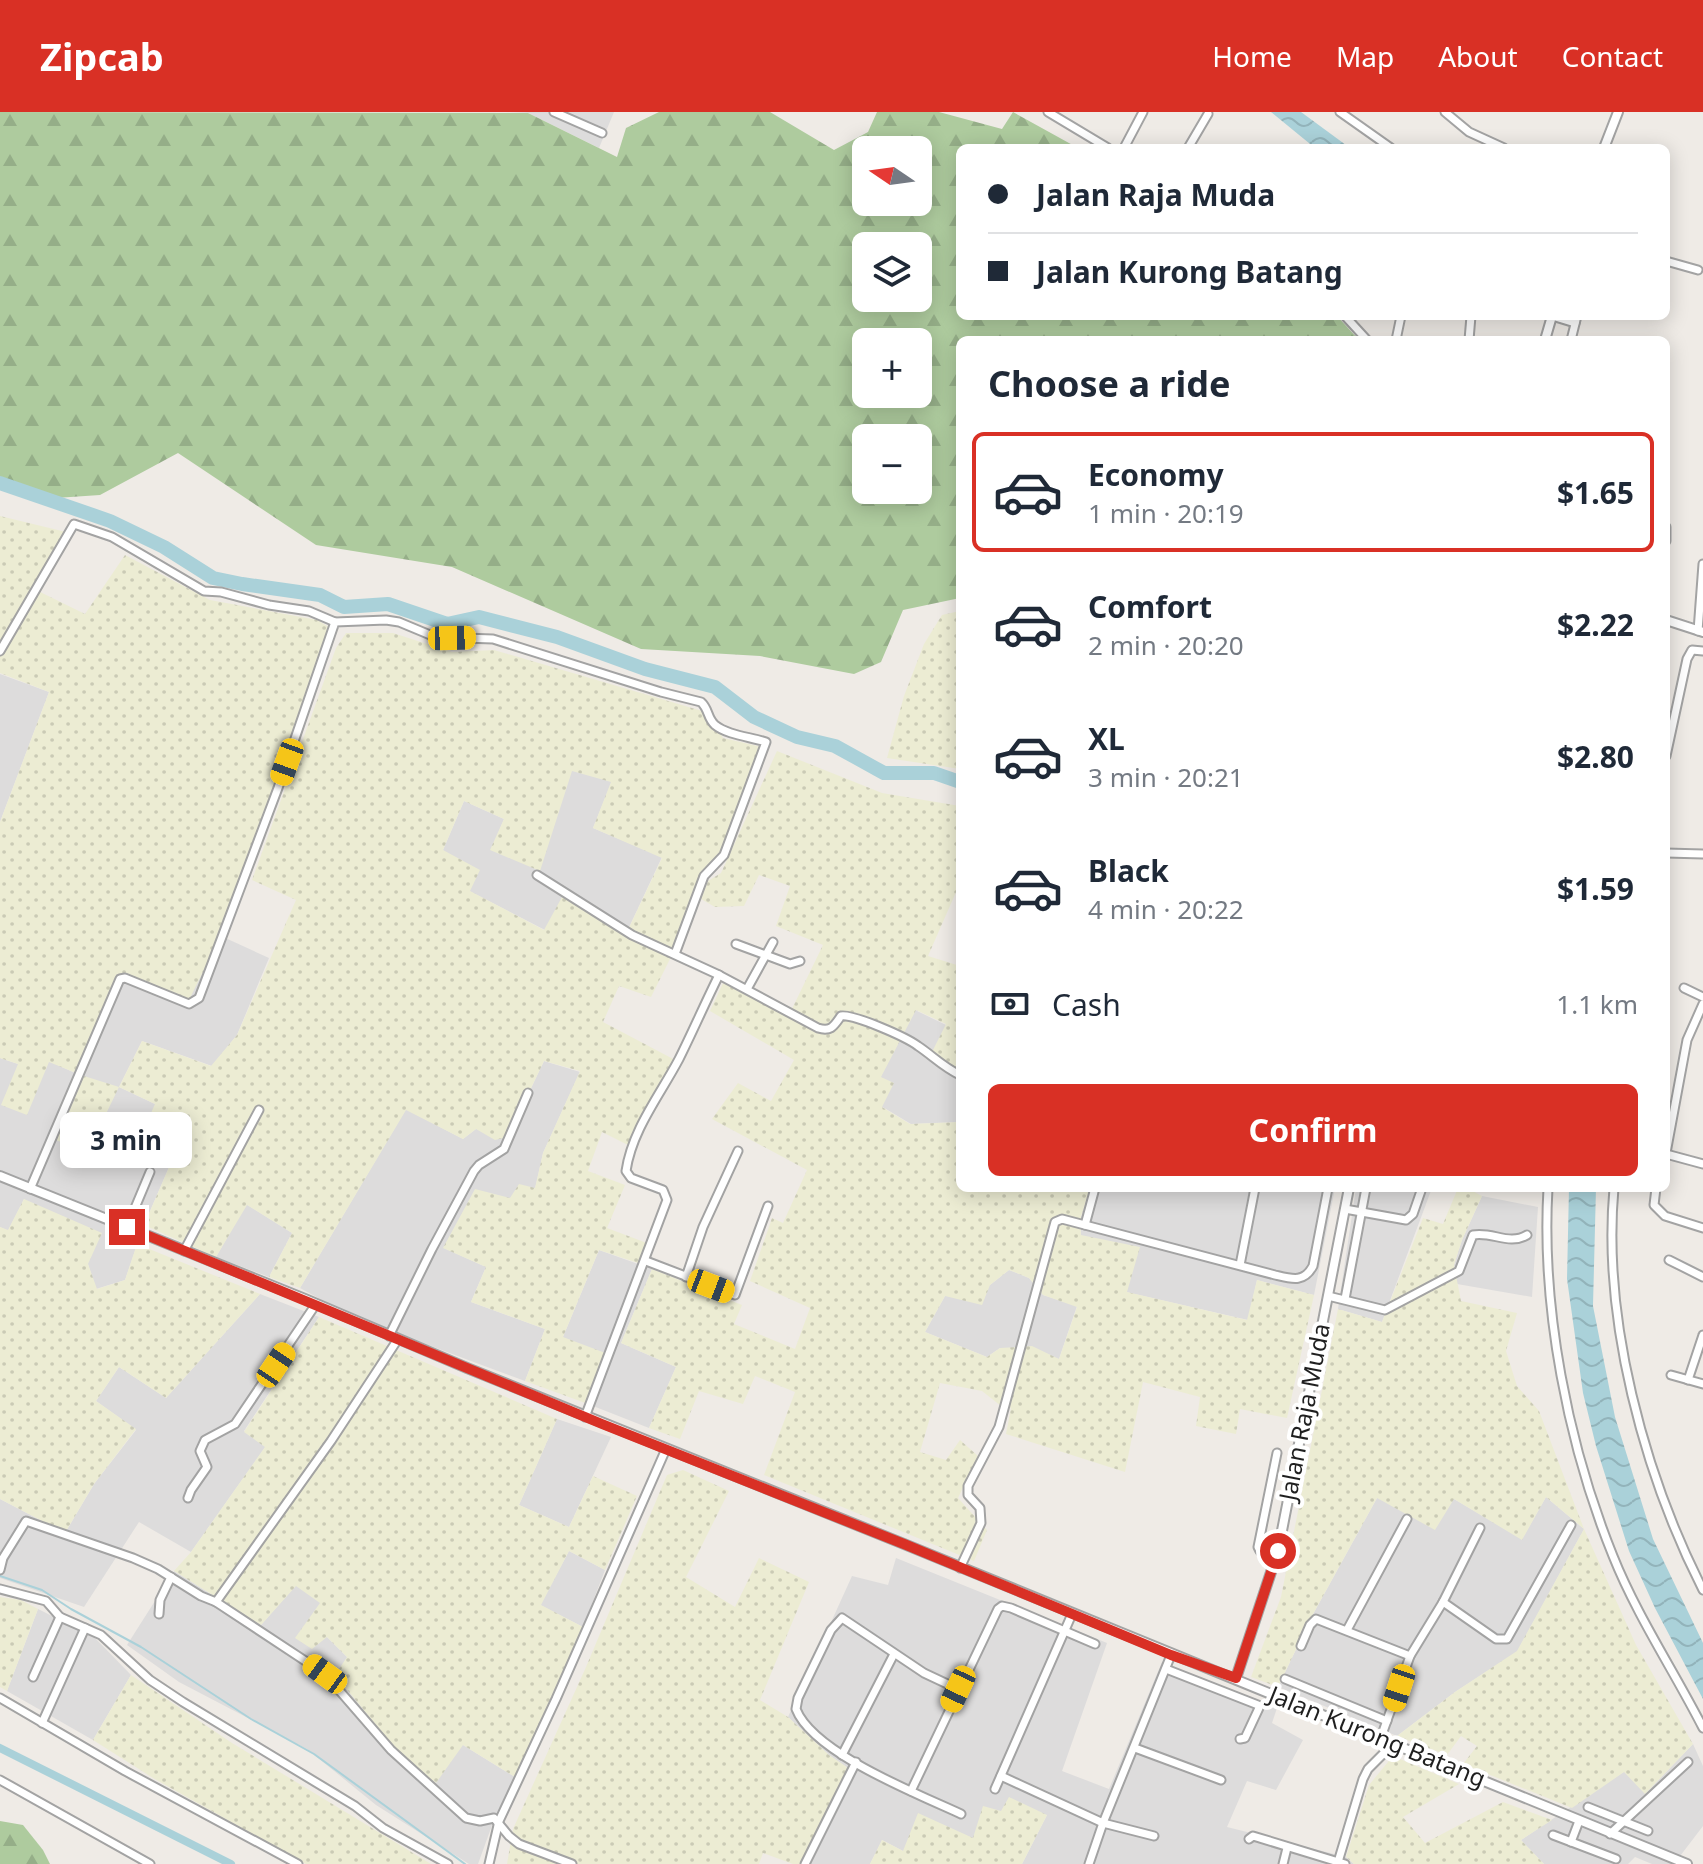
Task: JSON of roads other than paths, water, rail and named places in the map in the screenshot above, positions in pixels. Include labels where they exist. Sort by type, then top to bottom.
[{"type":"street","points":[[554,112],[602,133]]},
{"type":"street","points":[[571,121],[575,112]]},
{"type":"street","points":[[1048,112],[1102,144]]},
{"type":"street","points":[[1068,123],[1075,112]]},
{"type":"street","points":[[1126,144],[1143,112]]},
{"type":"street","points":[[1340,112],[1385,144]]},
{"type":"street","points":[[1445,112],[1469,132],[1495,144]]},
{"type":"street","points":[[1606,144],[1618,112]]},
{"type":"street","points":[[1190,144],[1208,114]]},
{"type":"street","points":[[1670,262],[1698,270]]},
{"type":"street","points":[[1349,320],[1363,336]]},
{"type":"street","points":[[0,651],[74,524],[112,537],[204,591],[309,611],[335,622],[386,620],[435,637],[493,639],[701,702],[716,726],[766,742],[724,855],[706,873],[675,954]]},
{"type":"street","points":[[1670,621],[1701,631],[1703,564]]},
{"type":"street","points":[[30,1189],[120,979],[125,978],[189,1004],[199,998],[283,773],[335,622]]},
{"type":"street","points":[[1670,738],[1687,659],[1692,650],[1703,651]]},
{"type":"street","points":[[1670,853],[1703,854]]},
{"type":"street","points":[[537,875],[632,935],[719,975],[827,1031],[845,1014],[917,1045],[941,1066],[956,1073]]},
{"type":"street","points":[[747,989],[773,942]]},
{"type":"street","points":[[736,944],[790,964],[800,961]]},
{"type":"street","points":[[585,1417],[667,1200],[663,1190],[628,1175],[627,1163],[642,1124],[719,975]]},
{"type":"street","points":[[1684,988],[1703,997]]},
{"type":"street","points":[[1670,1131],[1687,1040],[1703,1006]]},
{"type":"street","points":[[216,1602],[331,1441],[394,1338],[432,1249],[474,1171],[504,1149],[528,1093]]},
{"type":"street","points":[[184,1251],[259,1110]]},
{"type":"street","points":[[686,1277],[703,1227],[738,1151]]},
{"type":"street","points":[[1670,1154],[1703,1164]]},
{"type":"street","points":[[127,1227],[150,1172]]},
{"type":"street","name":"Jalan Kurong Batang","points":[[0,1176],[1687,1864]]},
{"type":"street","points":[[1085,1225],[1094,1192]]},
{"type":"street","points":[[1240,1265],[1254,1192]]},
{"type":"street","points":[[960,1568],[981,1523],[980,1508],[968,1495],[968,1486],[984,1452],[998,1433],[1054,1225],[1062,1219],[1292,1279],[1307,1276],[1315,1259],[1327,1192]]},
{"type":"street","name":"Jalan Raja Muda","points":[[1236,1678],[1277,1555],[1348,1192]]},
{"type":"street","points":[[1345,1299],[1365,1192]]},
{"type":"street","points":[[1345,1209],[1410,1219],[1420,1192]]},
{"type":"street","points":[[1548,1192],[1547,1246],[1558,1355],[1564,1397],[1578,1453],[1613,1556],[1635,1604],[1703,1728]]},
{"type":"street","points":[[1614,1192],[1612,1257],[1626,1367],[1658,1484],[1688,1561],[1703,1590]]},
{"type":"street","points":[[1656,1192],[1654,1205],[1665,1216],[1703,1228]]},
{"type":"street","points":[[646,1261],[735,1295],[768,1206]]},
{"type":"street","points":[[1328,1296],[1381,1310],[1389,1308],[1459,1271],[1473,1235],[1485,1234],[1515,1240],[1527,1235]]},
{"type":"street","points":[[1669,1260],[1703,1277]]},
{"type":"street","points":[[188,1498],[207,1467],[200,1451],[205,1440],[235,1424],[316,1304]]},
{"type":"street","points":[[1688,1380],[1703,1335]]},
{"type":"street","points":[[1671,1375],[1703,1384]]},
{"type":"street","points":[[489,1864],[499,1821],[666,1449]]},
{"type":"street","points":[[1277,1453],[1258,1547],[1260,1551],[1277,1555]]},
{"type":"street","points":[[1347,1630],[1407,1519]]},
{"type":"street","points":[[0,1569],[3,1558],[26,1521],[133,1558],[171,1577],[216,1602],[325,1674],[391,1750],[466,1818],[480,1821],[494,1818],[513,1840],[572,1864]]},
{"type":"street","points":[[1443,1602],[1496,1639],[1507,1639],[1571,1525]]},
{"type":"street","points":[[1380,1740],[1410,1656],[1443,1602],[1480,1528]]},
{"type":"street","points":[[159,1614],[160,1600],[171,1577]]},
{"type":"street","points":[[0,1589],[46,1601],[60,1617],[107,1639],[150,1680],[183,1702],[355,1806],[383,1828],[448,1864]]},
{"type":"street","points":[[911,1791],[994,1614],[1002,1606],[1095,1644]]},
{"type":"street","points":[[995,1789],[1072,1614]]},
{"type":"street","points":[[33,1677],[60,1617]]},
{"type":"street","points":[[958,1689],[924,1673],[845,1618],[840,1619],[831,1630],[802,1689],[796,1709],[812,1734],[842,1755],[961,1814]]},
{"type":"street","points":[[1301,1646],[1316,1619],[1410,1656]]},
{"type":"street","points":[[42,1723],[85,1628]]},
{"type":"street","points":[[842,1755],[894,1654]]},
{"type":"street","points":[[1089,1864],[1171,1655]]},
{"type":"street","points":[[1166,1669],[1258,1705],[1245,1738],[1240,1739]]},
{"type":"street","points":[[1285,1679],[1387,1721]]},
{"type":"street","points":[[0,1698],[125,1771],[298,1864]]},
{"type":"street","points":[[1249,1839],[1253,1836],[1342,1863],[1363,1779],[1368,1769],[1392,1745]]},
{"type":"street","points":[[1135,1748],[1221,1780]]},
{"type":"street","points":[[805,1864],[856,1762]]},
{"type":"street","points":[[1610,1834],[1688,1762]]},
{"type":"street","points":[[1001,1776],[1103,1823],[1154,1836]]},
{"type":"street","points":[[0,1780],[150,1864]]},
{"type":"street","points":[[1588,1807],[1648,1831]]},
{"type":"street","points":[[1571,1842],[1579,1821]]},
{"type":"street","points":[[1553,1835],[1616,1859]]},
{"type":"street","points":[[1283,1864],[1287,1848]]},
{"type":"water","points":[[1271,112],[1301,112],[1345,144],[1310,144]]},
{"type":"water","points":[[1569,1192],[1596,1192],[1593,1306],[1615,1417],[1653,1539],[1703,1643],[1703,1699],[1629,1551],[1583,1393],[1567,1279]]},
{"type":"waterway","points":[[0,483],[110,521],[164,547],[213,578],[320,595],[344,607],[388,604],[447,624],[479,617],[557,637],[645,669],[715,687],[754,717],[797,737],[835,746],[884,773],[934,773],[956,781]]},
{"type":"waterway","points":[[0,1576],[42,1590],[141,1647],[251,1719],[314,1754],[465,1864]]},
{"type":"waterway","points":[[0,1748],[231,1864]]}]
